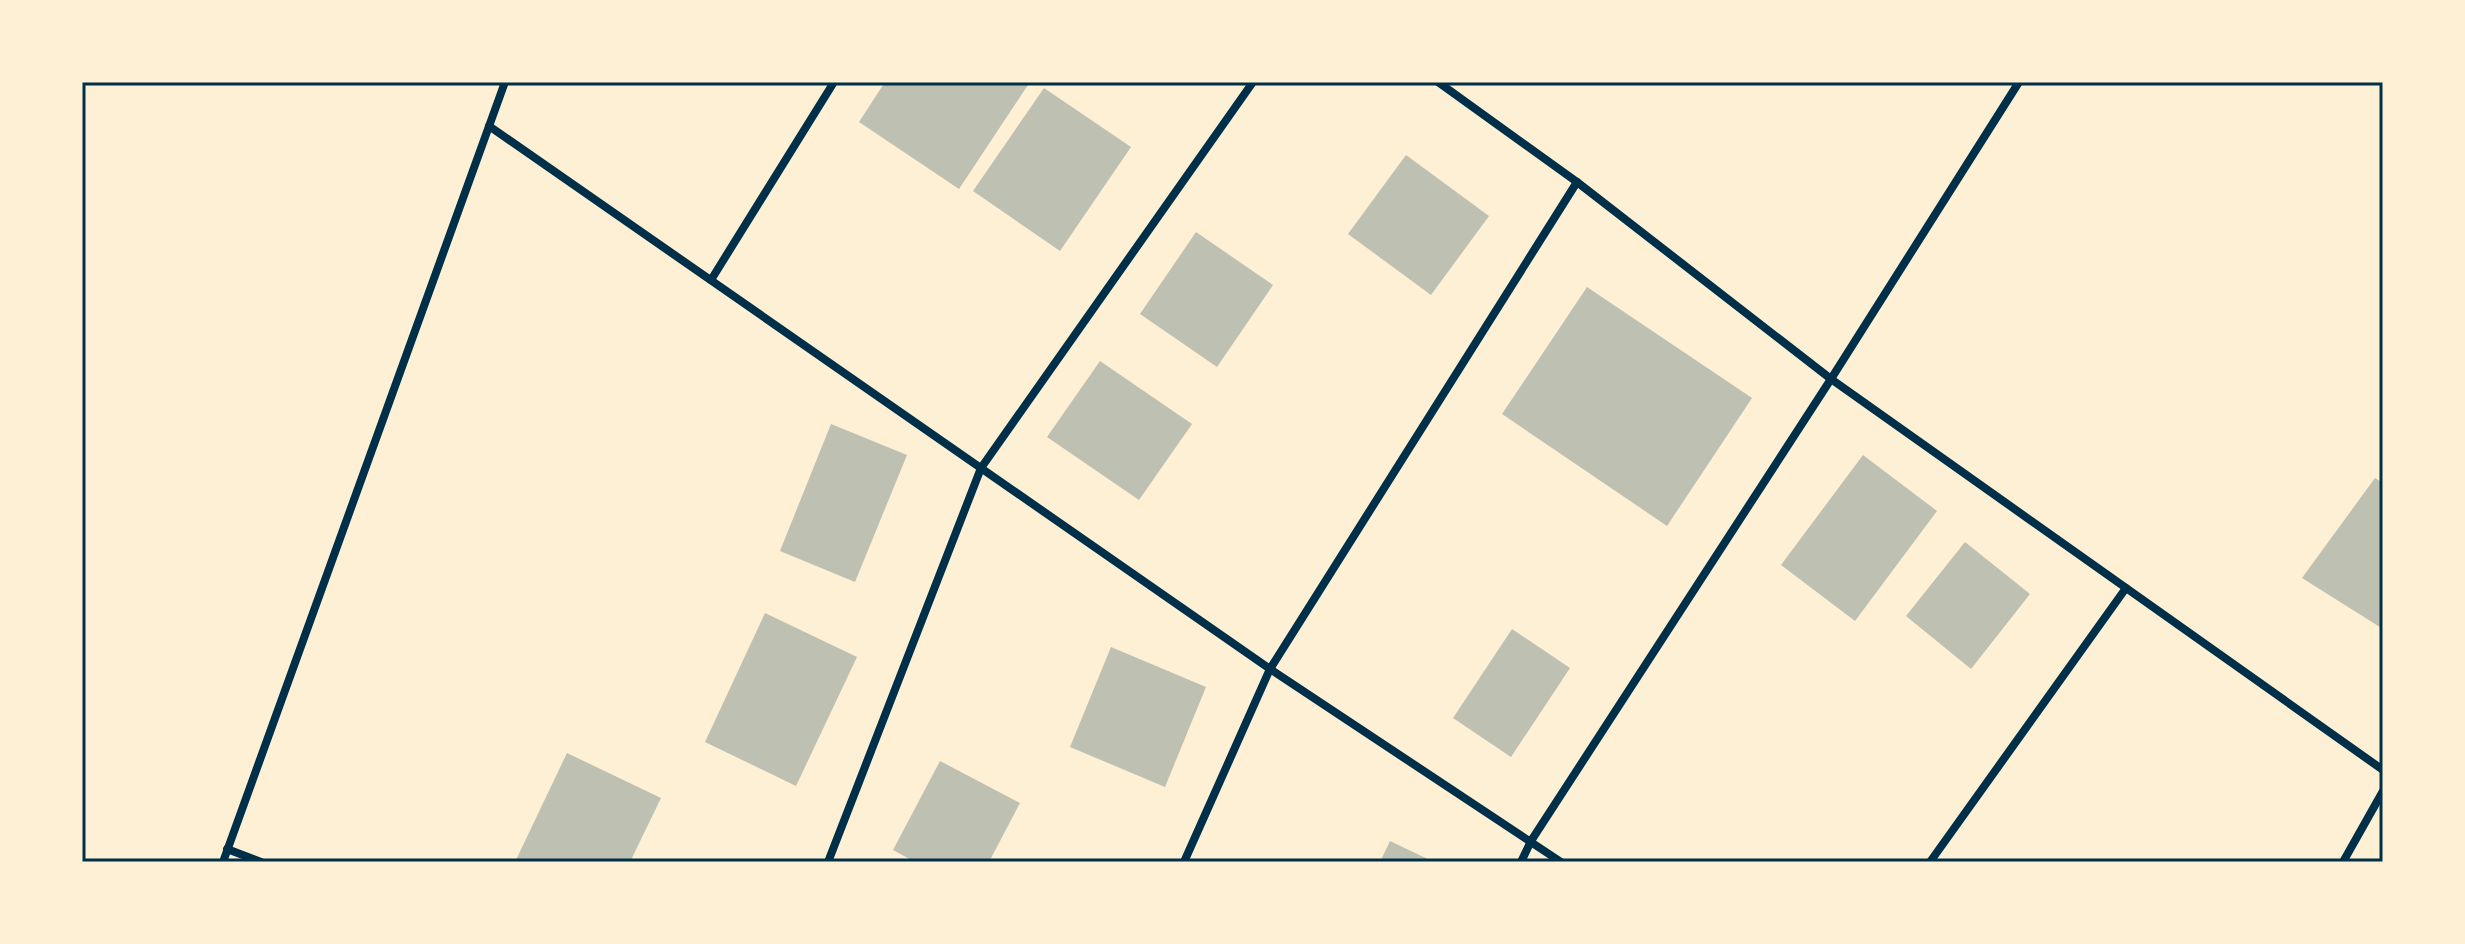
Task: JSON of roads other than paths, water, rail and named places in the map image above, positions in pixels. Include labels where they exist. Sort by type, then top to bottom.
[{"type":"street","points":[[223,862],[505,82]]},
{"type":"street","points":[[711,280],[834,82]]},
{"type":"street","points":[[828,862],[981,468],[1253,82]]},
{"type":"street","points":[[1438,82],[1577,182],[1831,379],[2383,770]]},
{"type":"street","points":[[1521,862],[1531,841],[1831,379],[2019,82]]},
{"type":"street","points":[[489,126],[1270,669],[1561,862]]},
{"type":"street","points":[[1184,862],[1270,669],[1577,182]]},
{"type":"street","points":[[1930,862],[2126,588]]},
{"type":"street","points":[[2343,862],[2383,791]]},
{"type":"street","points":[[227,849],[261,862]]}]
